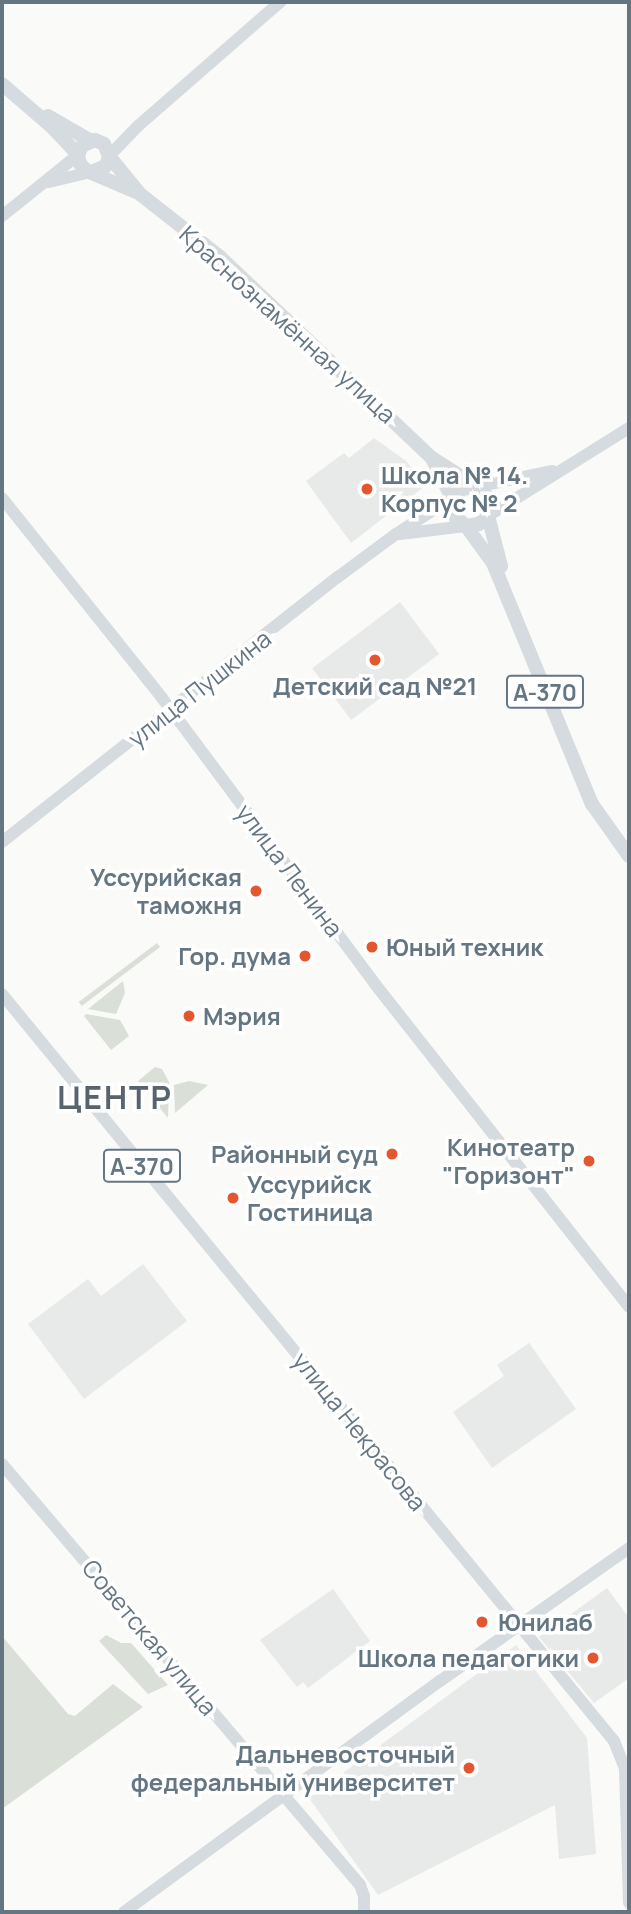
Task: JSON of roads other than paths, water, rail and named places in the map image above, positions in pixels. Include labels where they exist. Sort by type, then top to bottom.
[{"type":"highway","name":"А-370","points":[[2,84],[78,155],[83,168],[92,172]]},
{"type":"highway","name":"А-370","points":[[25,103],[91,141],[104,144],[109,156]]},
{"type":"highway","points":[[78,155],[82,146],[91,141]]},
{"type":"highway","points":[[92,172],[102,170],[109,156]]},
{"type":"highway","name":"Краснознамённая улица","points":[[109,156],[140,194],[220,257],[432,458],[475,487]]},
{"type":"highway","name":"Краснознамённая улица","points":[[92,172],[140,194]]},
{"type":"highway","name":"Краснознамённая улица","points":[[432,458],[452,498]]},
{"type":"highway","name":"А-370","points":[[475,487],[488,497],[488,516],[499,560],[590,785],[601,807],[629,846]]},
{"type":"highway","points":[[452,498],[460,489],[475,487]]},
{"type":"highway","name":"А-370","points":[[452,498],[452,514],[466,526],[492,563],[592,804],[629,856]]},
{"type":"highway","points":[[466,526],[479,524],[488,516]]},
{"type":"main road","points":[[109,156],[138,126],[280,2]]},
{"type":"main road","points":[[91,141],[111,138],[138,126]]},
{"type":"main road","points":[[2,216],[78,155]]},
{"type":"main road","points":[[46,183],[92,172]]},
{"type":"main road","points":[[488,516],[629,428]]},
{"type":"main road","points":[[475,487],[562,469]]},
{"type":"main road","name":"улица Ленина","points":[[2,498],[170,710],[375,984],[629,1307]]},
{"type":"main road","name":"улица Пушкина","points":[[2,842],[396,534],[452,498]]},
{"type":"main road","points":[[396,534],[466,526]]},
{"type":"main road","name":"улица Некрасова","points":[[2,994],[614,1741],[625,1768],[629,1903]]},
{"type":"main road","name":"Советская улица","points":[[2,1464],[360,1885],[364,1896],[364,1912]]},
{"type":"main road","points":[[124,1912],[629,1548]]},
{"type":"place","name":"Школа № 14. Корпус № 2","points":[[367,489]]},
{"type":"place","name":"Детский сад №21","points":[[375,660]]},
{"type":"place","name":"Уссурийская таможня","points":[[256,891]]},
{"type":"place","name":"Юный техник","points":[[372,947]]},
{"type":"place","name":"Гор. дума","points":[[305,956]]},
{"type":"place","name":"Мэрия","points":[[189,1016]]},
{"type":"place","name":"Районный суд","points":[[392,1154]]},
{"type":"place","name":"Кинотеатр \"Горизонт\"","points":[[589,1161]]},
{"type":"place","name":"Уссурийск Гостиница","points":[[233,1198]]},
{"type":"place","name":"Юнилаб","points":[[482,1622]]},
{"type":"place","name":"Школа педагогики","points":[[593,1658]]},
{"type":"place","name":"Дальневосточный федеральный университет","points":[[469,1768]]},
{"type":"district","name":"ЦЕНТР","points":[[115,1097]]}]
